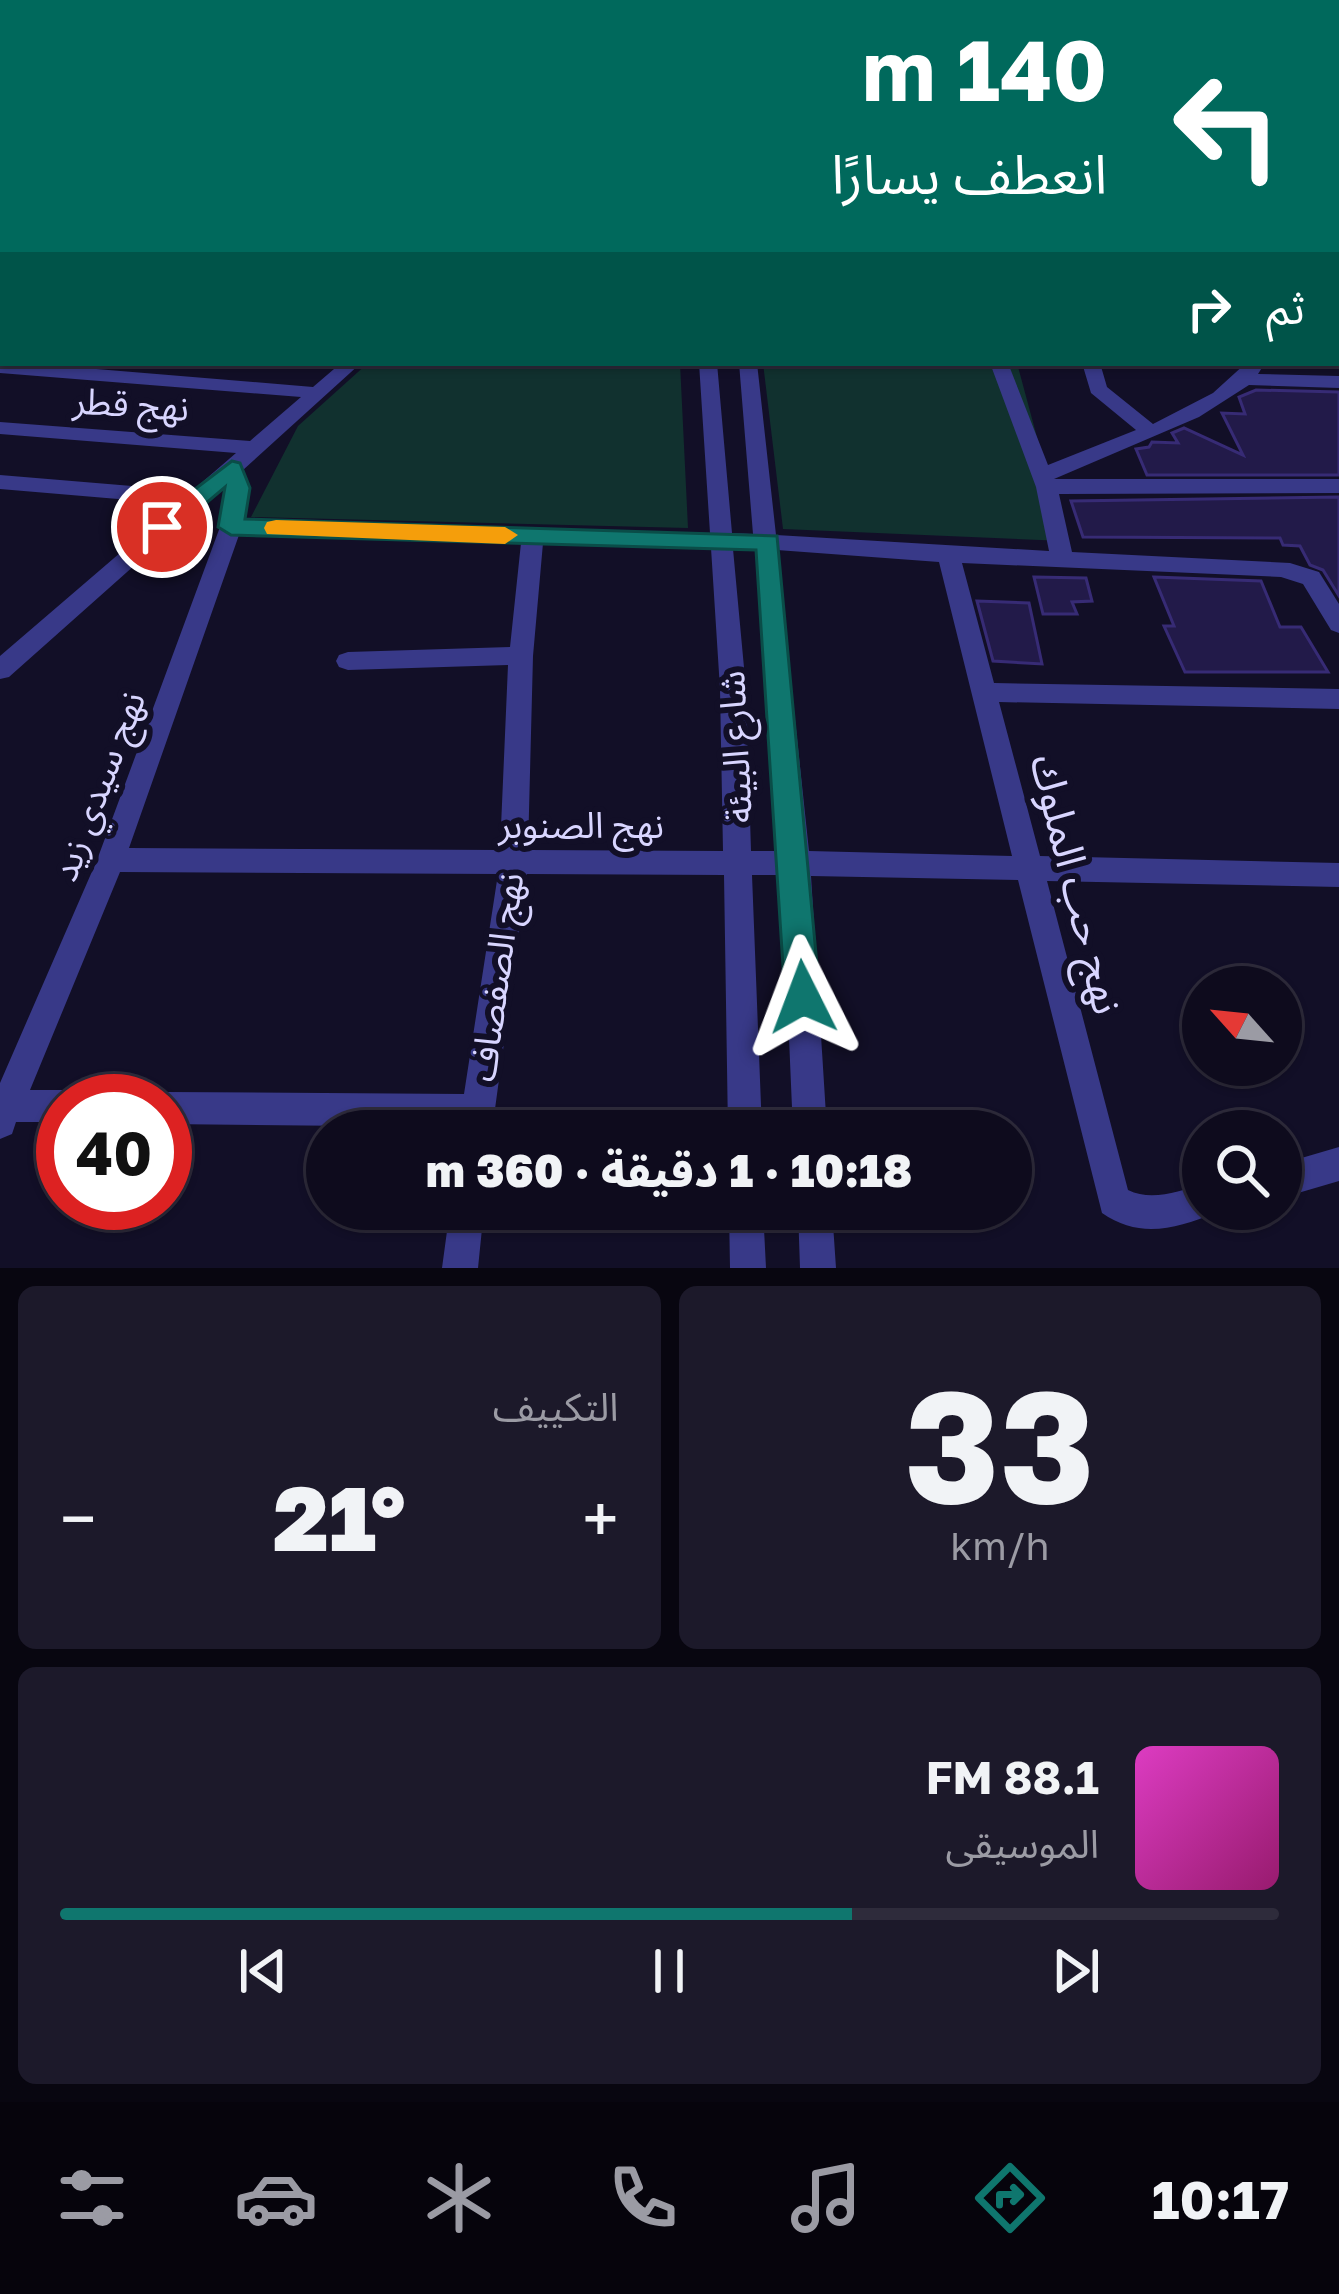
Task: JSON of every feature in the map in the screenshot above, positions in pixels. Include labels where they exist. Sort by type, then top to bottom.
[{"type":"street","points":[[0,670],[349,366]]},
{"type":"street","name":"شارع البيئة","points":[[708,366],[734,689],[745,1110]]},
{"type":"street","name":"شارع البيئة","points":[[748,366],[796,863],[809,1110]]},
{"type":"street","points":[[1000,366],[1044,482],[1062,559]]},
{"type":"street","points":[[1092,366],[1098,388],[1148,430]]},
{"type":"street","points":[[0,367],[120,370],[318,394]]},
{"type":"street","points":[[1044,482],[1148,430],[1199,411],[1252,371],[1339,382]]},
{"type":"street","name":"نهج قطر","points":[[0,428],[257,448]]},
{"type":"street","name":"نهج سيدي زيد","points":[[3,1114],[111,860],[231,527],[238,488],[232,469]]},
{"type":"street","points":[[0,482],[195,498]]},
{"type":"street","points":[[1044,482],[1339,486]]},
{"type":"street","points":[[231,527],[768,542],[1295,571],[1311,578],[1339,624]]},
{"type":"street","name":"نهج الصفصاف","points":[[478,1110],[514,863],[521,656],[533,536]]},
{"type":"street","name":"نهج حب الملوك","points":[[950,555],[1114,1201],[1126,1212],[1142,1215],[1182,1206]]},
{"type":"street","points":[[0,640],[29,643]]},
{"type":"street","points":[[348,661],[521,656]]},
{"type":"street","points":[[986,692],[1339,699]]},
{"type":"street","name":"نهج الصنوبر","points":[[111,860],[796,863],[1339,875]]},
{"type":"street","points":[[192,1109],[306,1114]]},
{"type":"street","points":[[3,1114],[36,1110]]},
{"type":"street","points":[[1302,1175],[1339,1164]]},
{"type":"street","points":[[460,1268],[464,1230]]},
{"type":"street","points":[[747,1230],[748,1268]]},
{"type":"street","points":[[815,1230],[818,1268]]},
{"type":"green space","points":[[365,366],[680,366],[688,528],[251,517],[298,426]]},
{"type":"green space","points":[[763,366],[1018,366],[1065,541],[783,529]]},
{"type":"building","points":[[1256,390],[1339,392],[1339,475],[1147,475],[1136,449],[1152,442],[1178,443],[1172,433],[1184,428],[1243,455],[1222,413],[1245,414],[1239,397]]},
{"type":"building","points":[[1339,497],[1339,596],[1323,570],[1310,565],[1300,546],[1283,545],[1280,538],[1083,537],[1071,501]]},
{"type":"building","points":[[1034,577],[1086,578],[1092,601],[1072,602],[1077,614],[1043,614]]},
{"type":"building","points":[[1154,577],[1261,581],[1280,627],[1301,627],[1328,672],[1185,672],[1164,626],[1174,626]]},
{"type":"building","points":[[977,601],[1029,603],[1042,664],[993,661]]},
{"type":"slow traffic","points":[[276,528],[505,535]]},
{"type":"route","points":[[162,527],[232,469],[238,488],[231,527],[768,542],[803,997]]}]
